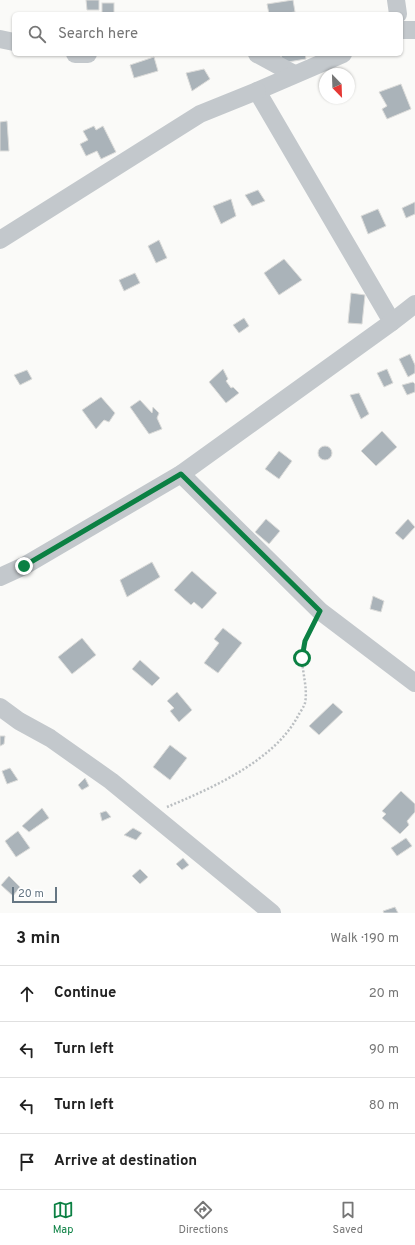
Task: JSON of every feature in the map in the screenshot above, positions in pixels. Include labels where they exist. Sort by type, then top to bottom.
[{"type":"street","points":[[396,0],[398,12]]},
{"type":"street","points":[[403,30],[415,30]]},
{"type":"street","points":[[0,39],[12,42]]},
{"type":"street","points":[[261,56],[294,74]]},
{"type":"street","points":[[0,240],[200,114],[338,56]]},
{"type":"street","points":[[257,90],[392,322]]},
{"type":"street","points":[[0,577],[24,566],[181,474],[392,322],[412,312]]},
{"type":"street","points":[[181,474],[320,611],[415,683]]},
{"type":"street","points":[[0,707],[19,721],[50,738],[112,781],[272,913]]},
{"type":"path","points":[[151,813],[201,792],[247,768],[278,742],[294,724],[305,704],[302,658],[305,641],[320,611]]},
{"type":"building","points":[[86,0],[99,0],[99,10],[87,10]]},
{"type":"building","points":[[293,0],[295,12],[269,12],[267,4]]},
{"type":"building","points":[[102,3],[114,3],[114,12],[102,12]]},
{"type":"building","points":[[281,56],[305,56],[306,59],[282,63]]},
{"type":"building","points":[[154,57],[158,71],[134,78],[130,65]]},
{"type":"building","points":[[204,69],[210,79],[192,91],[186,73]]},
{"type":"building","points":[[401,84],[411,109],[387,119],[382,109],[387,106],[379,92]]},
{"type":"building","points":[[7,121],[9,151],[0,151],[0,122]]},
{"type":"building","points":[[94,126],[96,130],[103,126],[116,152],[101,159],[97,151],[86,156],[80,144],[88,140],[83,131]]},
{"type":"building","points":[[258,190],[265,201],[252,206],[245,195]]},
{"type":"building","points":[[231,199],[236,216],[221,224],[213,206]]},
{"type":"building","points":[[415,202],[415,214],[406,218],[402,208]]},
{"type":"building","points":[[378,209],[386,226],[368,234],[361,216]]},
{"type":"building","points":[[159,240],[167,258],[156,263],[148,246]]},
{"type":"building","points":[[284,259],[302,280],[279,295],[264,273]]},
{"type":"building","points":[[135,273],[140,283],[124,291],[119,280]]},
{"type":"building","points":[[351,293],[365,295],[362,324],[348,323]]},
{"type":"building","points":[[244,318],[249,326],[239,333],[233,325]]},
{"type":"building","points":[[410,354],[415,365],[415,373],[408,377],[399,359]]},
{"type":"building","points":[[223,369],[228,379],[226,381],[231,388],[233,387],[239,393],[226,403],[209,382]]},
{"type":"building","points":[[387,369],[393,383],[384,387],[377,373]]},
{"type":"building","points":[[27,370],[32,379],[20,385],[14,375]]},
{"type":"building","points":[[413,382],[415,384],[415,392],[407,395],[402,385]]},
{"type":"building","points":[[359,393],[369,414],[361,419],[350,395]]},
{"type":"building","points":[[101,397],[115,413],[109,422],[104,420],[96,429],[82,410]]},
{"type":"building","points":[[140,400],[152,413],[153,407],[159,413],[157,418],[162,429],[149,434],[130,407]]},
{"type":"building","points":[[382,431],[397,447],[376,466],[361,451]]},
{"type":"building","points":[[325,446],[330,448],[332,453],[330,458],[325,460],[320,458],[318,453],[320,448]]},
{"type":"building","points":[[279,451],[292,461],[279,479],[265,469]]},
{"type":"building","points":[[266,519],[280,531],[269,544],[255,532]]},
{"type":"building","points":[[408,519],[415,527],[403,540],[395,533]]},
{"type":"building","points":[[152,562],[160,577],[127,597],[120,580]]},
{"type":"building","points":[[192,571],[217,593],[202,609],[194,602],[191,605],[174,590]]},
{"type":"building","points":[[373,596],[384,601],[381,612],[370,609]]},
{"type":"building","points":[[223,628],[242,643],[218,673],[204,663],[219,643],[214,639]]},
{"type":"building","points":[[82,638],[96,655],[72,674],[58,657]]},
{"type":"building","points":[[140,660],[160,678],[152,686],[132,669]]},
{"type":"building","points":[[177,692],[192,710],[179,722],[170,711],[174,708],[167,701]]},
{"type":"building","points":[[333,703],[343,712],[319,735],[309,726]]},
{"type":"building","points":[[0,736],[5,736],[4,744],[0,746]]},
{"type":"building","points":[[170,745],[187,758],[170,780],[153,767]]},
{"type":"building","points":[[10,768],[18,780],[7,784],[2,771]]},
{"type":"building","points":[[85,778],[89,786],[82,790],[78,785]]},
{"type":"building","points":[[401,791],[415,804],[415,812],[407,821],[409,825],[400,834],[382,818],[386,814],[382,811]]},
{"type":"building","points":[[42,808],[49,818],[29,832],[22,826]]},
{"type":"building","points":[[106,811],[111,817],[102,821],[100,813]]},
{"type":"building","points":[[133,828],[142,833],[136,840],[124,835]]},
{"type":"building","points":[[18,831],[30,848],[16,857],[5,841]]},
{"type":"building","points":[[406,838],[412,846],[397,856],[391,848]]},
{"type":"building","points":[[183,858],[189,865],[182,870],[176,864]]},
{"type":"building","points":[[140,869],[148,877],[140,884],[132,876]]},
{"type":"building","points":[[9,876],[20,887],[13,896],[1,885]]},
{"type":"building","points":[[395,907],[398,913],[384,913],[383,911]]},
{"type":"route","points":[[24,566],[181,474],[320,611],[305,641],[302,658]]}]
